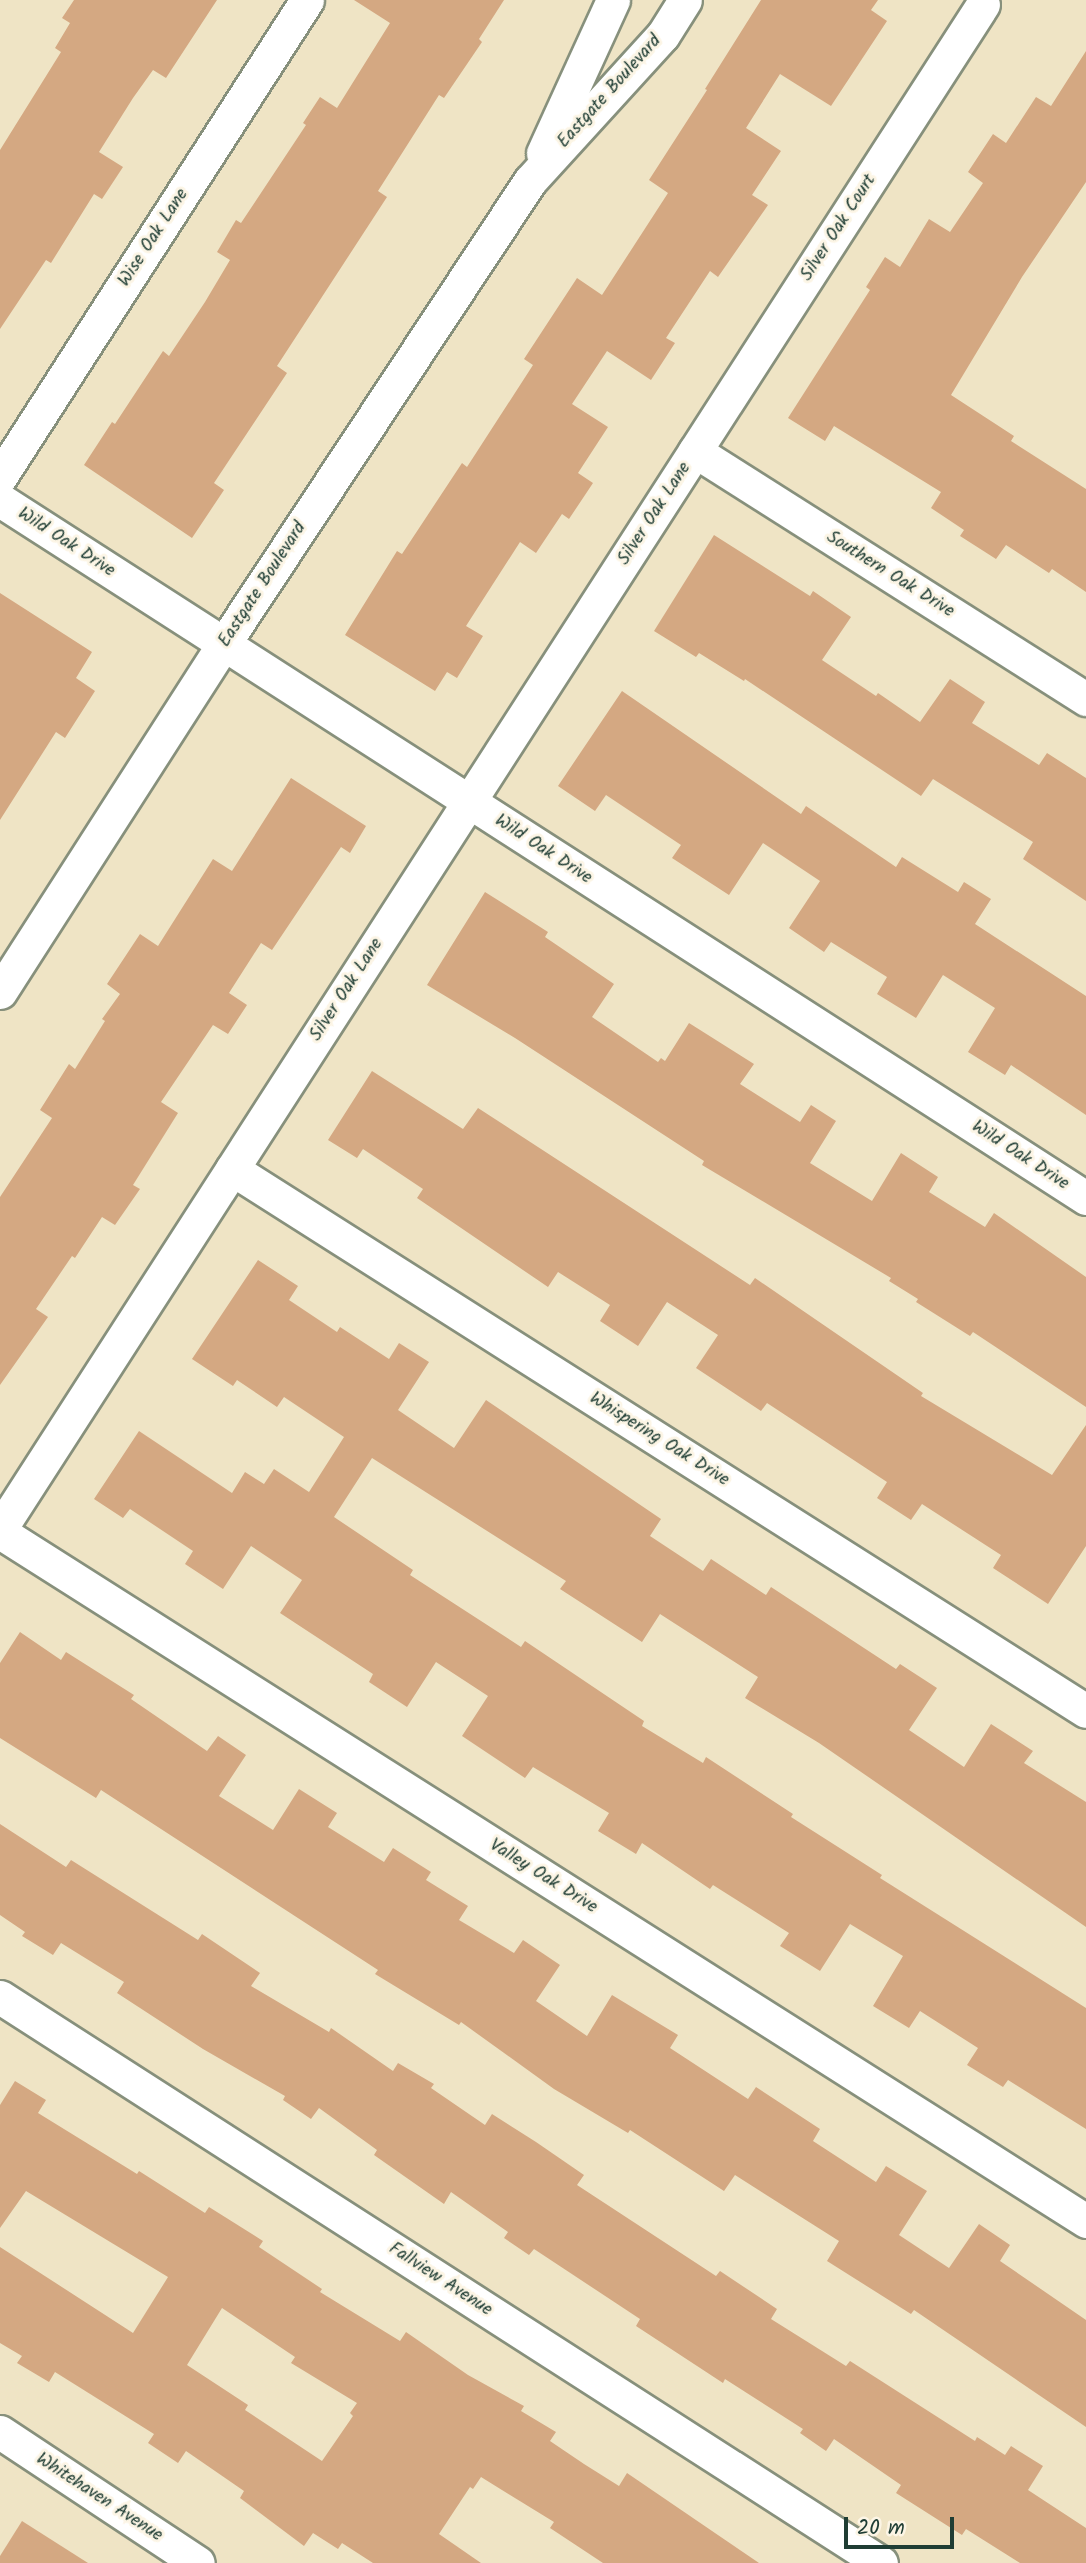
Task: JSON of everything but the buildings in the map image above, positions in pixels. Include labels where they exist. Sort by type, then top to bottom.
[{"type":"street","name":"Wise Oak Lane","points":[[0,477],[307,0]]},
{"type":"street","name":"Eastgate Boulevard","points":[[530,181],[613,0]]},
{"type":"street","name":"Eastgate Boulevard","points":[[0,992],[223,645],[530,181],[663,35],[685,0]]},
{"type":"street","name":"Silver Oak Court","points":[[695,451],[983,4]]},
{"type":"street","name":"Southern Oak Drive","points":[[695,451],[1086,699]]},
{"type":"street","name":"Silver Oak Lane","points":[[0,1531],[695,451]]},
{"type":"street","name":"Wild Oak Drive","points":[[0,500],[1086,1198]]},
{"type":"street","name":"Whispering Oak Drive","points":[[232,1169],[1086,1711]]},
{"type":"street","name":"Valley Oak Drive","points":[[0,1531],[1086,2221]]},
{"type":"street","name":"Fallview Avenue","points":[[0,1997],[881,2563]]},
{"type":"street","name":"Whitehaven Avenue","points":[[0,2432],[189,2561]]}]
